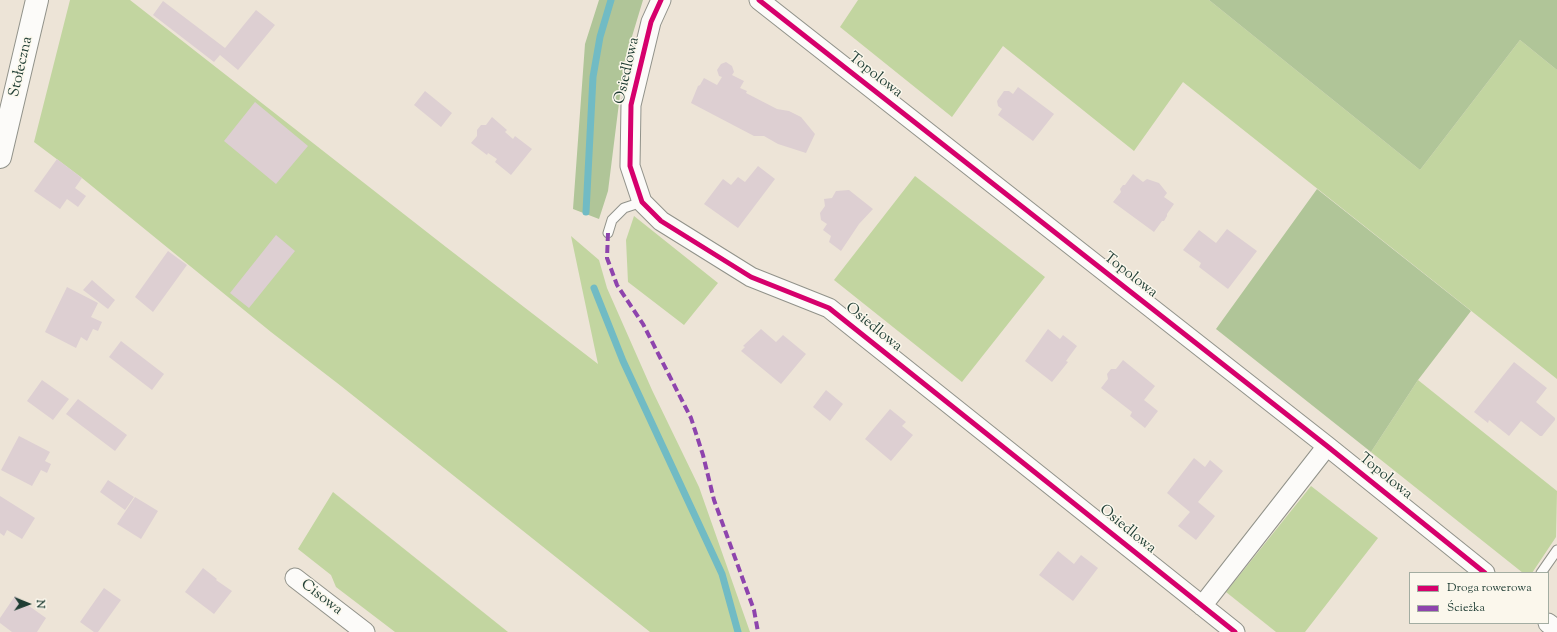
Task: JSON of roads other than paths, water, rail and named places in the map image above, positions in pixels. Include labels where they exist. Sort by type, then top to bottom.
[{"type":"main road","name":"Stołeczna","points":[[0,157],[4,124],[37,0]]},
{"type":"street","name":"Osiedlowa","points":[[661,0],[651,22],[631,105],[630,166],[642,202],[661,222],[751,277],[829,308],[1235,632]]},
{"type":"street","name":"Topolowa","points":[[759,0],[1327,446],[1484,572]]},
{"type":"street","points":[[1202,606],[1327,446]]},
{"type":"street","name":"Cisowa","points":[[295,578],[365,632]]},
{"type":"street","points":[[1549,624],[1557,630]]},
{"type":"lane","points":[[608,233],[612,220],[624,208],[642,202]]},
{"type":"lane","points":[[1542,572],[1557,550]]},
{"type":"waterway","points":[[586,212],[593,77],[600,37],[611,0]]},
{"type":"waterway","points":[[594,288],[623,361],[722,574],[738,632]]}]
